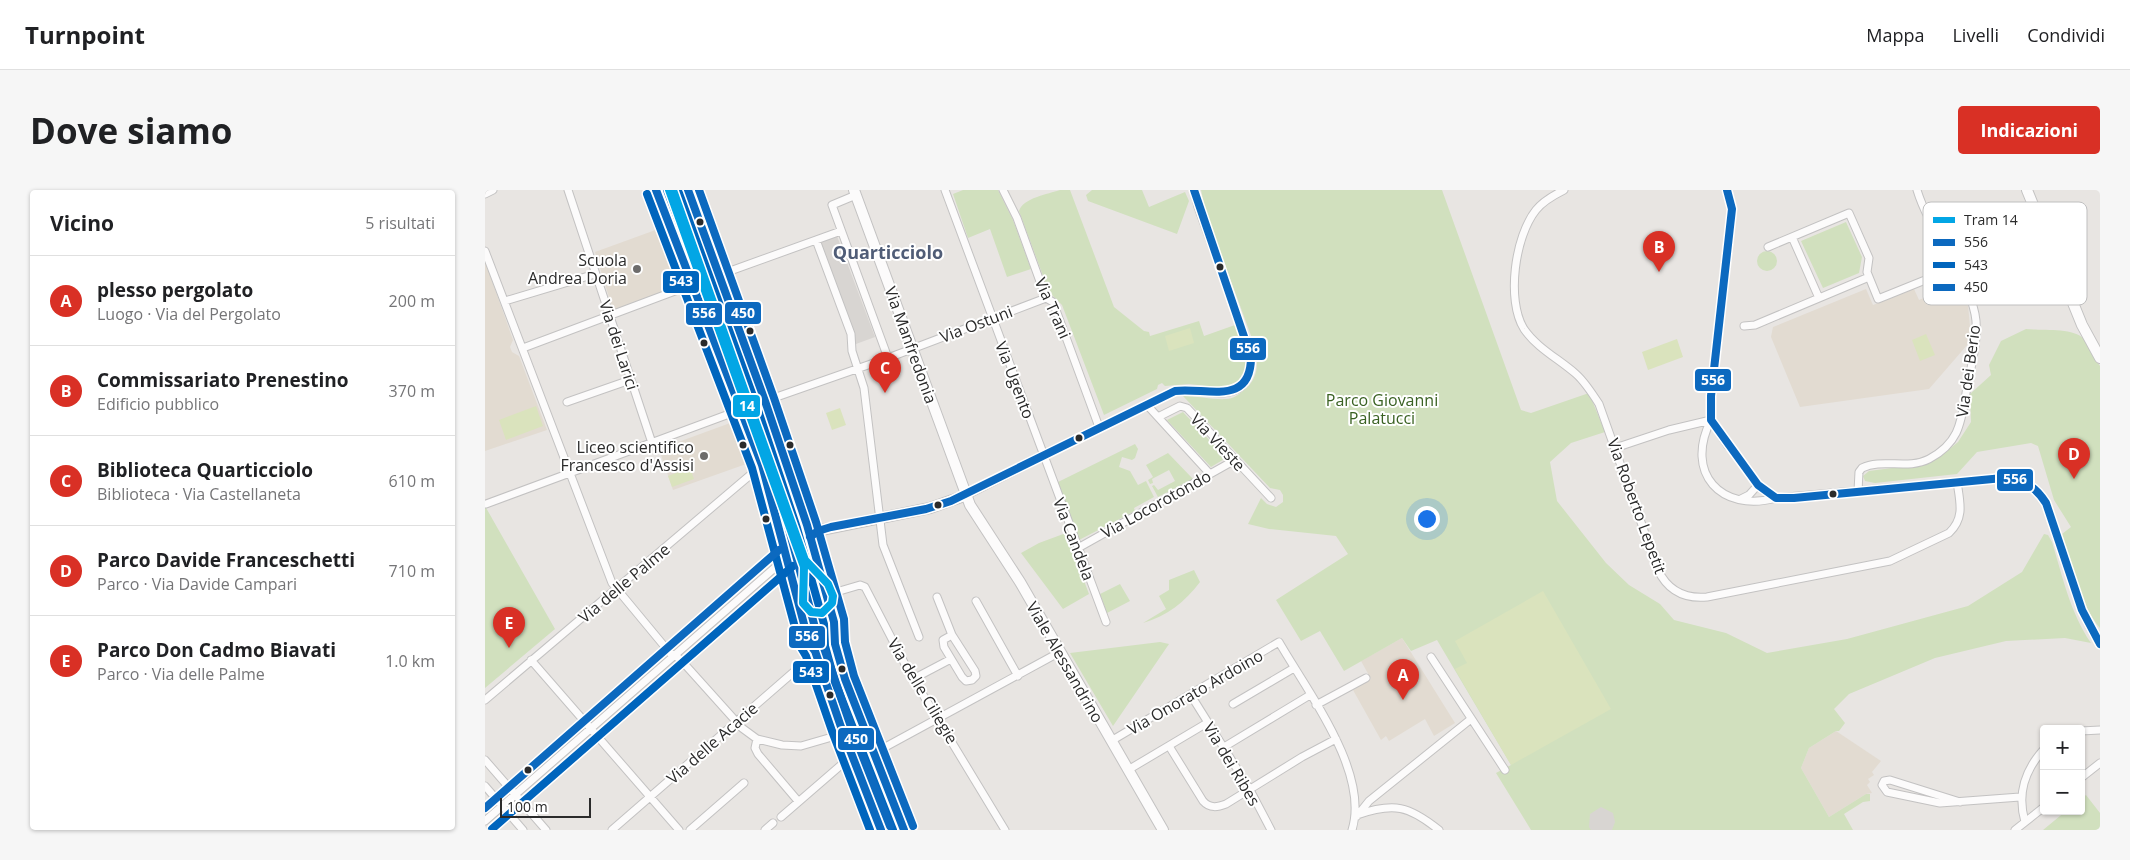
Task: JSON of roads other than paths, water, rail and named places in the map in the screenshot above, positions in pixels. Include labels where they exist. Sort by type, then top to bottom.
[{"type":"main road","points":[[656,190],[712,341],[762,464],[835,736],[875,830]]},
{"type":"main road","points":[[688,190],[765,401],[810,537],[851,677],[909,830]]},
{"type":"street","points":[[485,194],[493,190]]},
{"type":"street","name":"Via dei Larici","points":[[568,190],[652,443]]},
{"type":"street","name":"Via Ugento","points":[[946,190],[1043,456]]},
{"type":"street","name":"Via Trani","points":[[1003,190],[1017,218],[1046,298],[1053,302],[1099,427]]},
{"type":"street","points":[[485,821],[810,537],[821,530],[940,506],[1178,390],[1189,388],[1217,393],[1230,391],[1244,383],[1250,372],[1251,360],[1241,325],[1197,207],[1194,190]]},
{"type":"street","name":"Via Roberto Lepetit","points":[[1564,190],[1537,209],[1525,228],[1517,258],[1515,306],[1520,322],[1535,343],[1585,383],[1599,404],[1661,576],[1675,591],[1694,598],[1853,570],[1902,557],[1949,533],[1957,525],[1961,516],[1957,482]]},
{"type":"street","points":[[1726,268],[1732,210],[1727,190]]},
{"type":"street","name":"Via dei Berio","points":[[1917,190],[1923,205]]},
{"type":"street","points":[[2027,190],[2032,202]]},
{"type":"street","points":[[855,193],[832,205],[888,358]]},
{"type":"street","name":"Via Manfredonia","points":[[855,193],[967,494]]},
{"type":"street","points":[[1768,247],[1849,213],[1869,258],[1867,272],[1878,300],[1923,281]]},
{"type":"street","points":[[719,275],[841,231]]},
{"type":"street","points":[[1792,237],[1819,298]]},
{"type":"street","points":[[816,240],[851,334],[851,352],[864,388],[885,549],[919,637]]},
{"type":"street","points":[[485,252],[615,590],[674,656],[680,659],[737,722],[757,739],[794,746],[811,744],[835,736]]},
{"type":"street","points":[[505,301],[595,274]]},
{"type":"street","points":[[1744,326],[1755,325],[1869,277]]},
{"type":"street","points":[[1723,294],[1725,278]]},
{"type":"street","points":[[523,348],[691,285]]},
{"type":"street","name":"Via Ostuni","points":[[765,401],[888,358],[1046,298]]},
{"type":"street","points":[[1722,302],[1711,396],[1711,420],[1701,450],[1703,466],[1713,484],[1721,492],[1741,499],[1764,501],[1776,498],[2010,478],[2029,483],[2039,492],[2048,509],[2072,588],[2087,623],[2100,644]]},
{"type":"street","name":"Via dei Berio","points":[[1858,491],[1859,472],[1862,468],[1923,462],[1942,451],[1959,430],[1976,323],[1971,305]]},
{"type":"street","points":[[2074,305],[2082,325],[2100,358]]},
{"type":"street","points":[[712,341],[725,341],[739,330]]},
{"type":"street","points":[[722,366],[726,356],[731,352],[738,352],[748,356]]},
{"type":"street","points":[[567,402],[630,380]]},
{"type":"street","points":[[1146,404],[1210,474]]},
{"type":"street","name":"Via Vieste","points":[[1158,417],[1177,407],[1185,407],[1271,498]]},
{"type":"street","points":[[486,504],[740,410]]},
{"type":"street","points":[[1615,448],[1669,430],[1711,420]]},
{"type":"street","points":[[1711,420],[1728,446]]},
{"type":"street","name":"Via Candela","points":[[1043,456],[1106,622]]},
{"type":"street","name":"Via Locorotondo","points":[[1078,548],[1235,460]]},
{"type":"street","points":[[1739,460],[1758,485],[1776,498]]},
{"type":"street","name":"Via delle Palme","points":[[485,700],[762,464]]},
{"type":"street","points":[[1741,499],[1749,495],[1758,485]]},
{"type":"street","name":"Viale Alessandrino","points":[[967,494],[974,512],[1013,571],[1163,830]]},
{"type":"street","name":"Via delle Ciliegie","points":[[826,595],[860,585],[865,587],[913,679],[939,718],[1005,830]]},
{"type":"street","points":[[937,597],[953,635],[975,670],[975,678],[971,681],[964,680],[943,642],[953,635]]},
{"type":"street","points":[[976,601],[1018,676]]},
{"type":"street","name":"Via Onorato Ardoino","points":[[1111,741],[1279,642],[1294,668]]},
{"type":"street","points":[[878,751],[1060,652]]},
{"type":"street","name":"Via delle Acacie","points":[[612,830],[812,656]]},
{"type":"street","points":[[1431,657],[1505,770]]},
{"type":"street","points":[[913,679],[951,659]]},
{"type":"street","points":[[531,660],[679,830]]},
{"type":"street","points":[[1233,704],[1294,668],[1336,739],[1348,766],[1357,816]]},
{"type":"street","points":[[1316,706],[1367,678]]},
{"type":"street","points":[[1224,747],[1309,695]]},
{"type":"street","name":"Via dei Ribes","points":[[1193,697],[1207,723],[1249,788],[1271,830]]},
{"type":"street","points":[[1352,830],[1357,816],[1367,802],[1471,719]]},
{"type":"street","points":[[1128,770],[1207,723]]},
{"type":"street","points":[[2085,731],[2100,730]]},
{"type":"street","points":[[757,739],[755,748],[758,754],[799,801]]},
{"type":"street","points":[[1169,746],[1208,806],[1224,805],[1249,788],[1336,739]]},
{"type":"street","points":[[2025,822],[2020,797],[2028,771],[2040,754]]},
{"type":"street","points":[[485,760],[546,830]]},
{"type":"street","points":[[781,817],[845,761]]},
{"type":"street","points":[[2085,775],[2100,763]]},
{"type":"street","points":[[1960,802],[1890,780],[1884,781],[1882,785],[1887,792],[1939,803],[1960,802],[2020,797]]},
{"type":"street","points":[[690,830],[744,783]]},
{"type":"street","points":[[485,786],[523,830]]},
{"type":"street","points":[[1357,816],[1384,808],[1399,807],[1415,812],[1439,830]]},
{"type":"street","points":[[2018,829],[2040,810]]},
{"type":"street","points":[[765,830],[773,823]]},
{"type":"tunnel","points":[[1728,446],[1739,460]]},
{"type":"tram line","name":"14","points":[[669,190],[804,567],[803,603],[811,612],[822,613],[832,603],[833,596],[828,584],[805,560],[673,190]]},
{"type":"place","name":"Scuola Andrea Doria","points":[[637,269]]},
{"type":"place","name":"Commissariato Prenestino","points":[[1659,272]]},
{"type":"place","name":"Biblioteca Quarticciolo","points":[[885,393]]},
{"type":"place","name":"Liceo scientifico Francesco d'Assisi","points":[[704,456]]},
{"type":"place","name":"Parco Davide Franceschetti","points":[[2074,479]]},
{"type":"place","name":"Parco Don Cadmo Biavati","points":[[509,648]]},
{"type":"place","name":"plesso pergolato","points":[[1403,700]]},
{"type":"district","name":"Quarticciolo","points":[[888,252]]},
{"type":"park label","name":"Parco Giovanni Palatucci","points":[[1382,409]]}]
